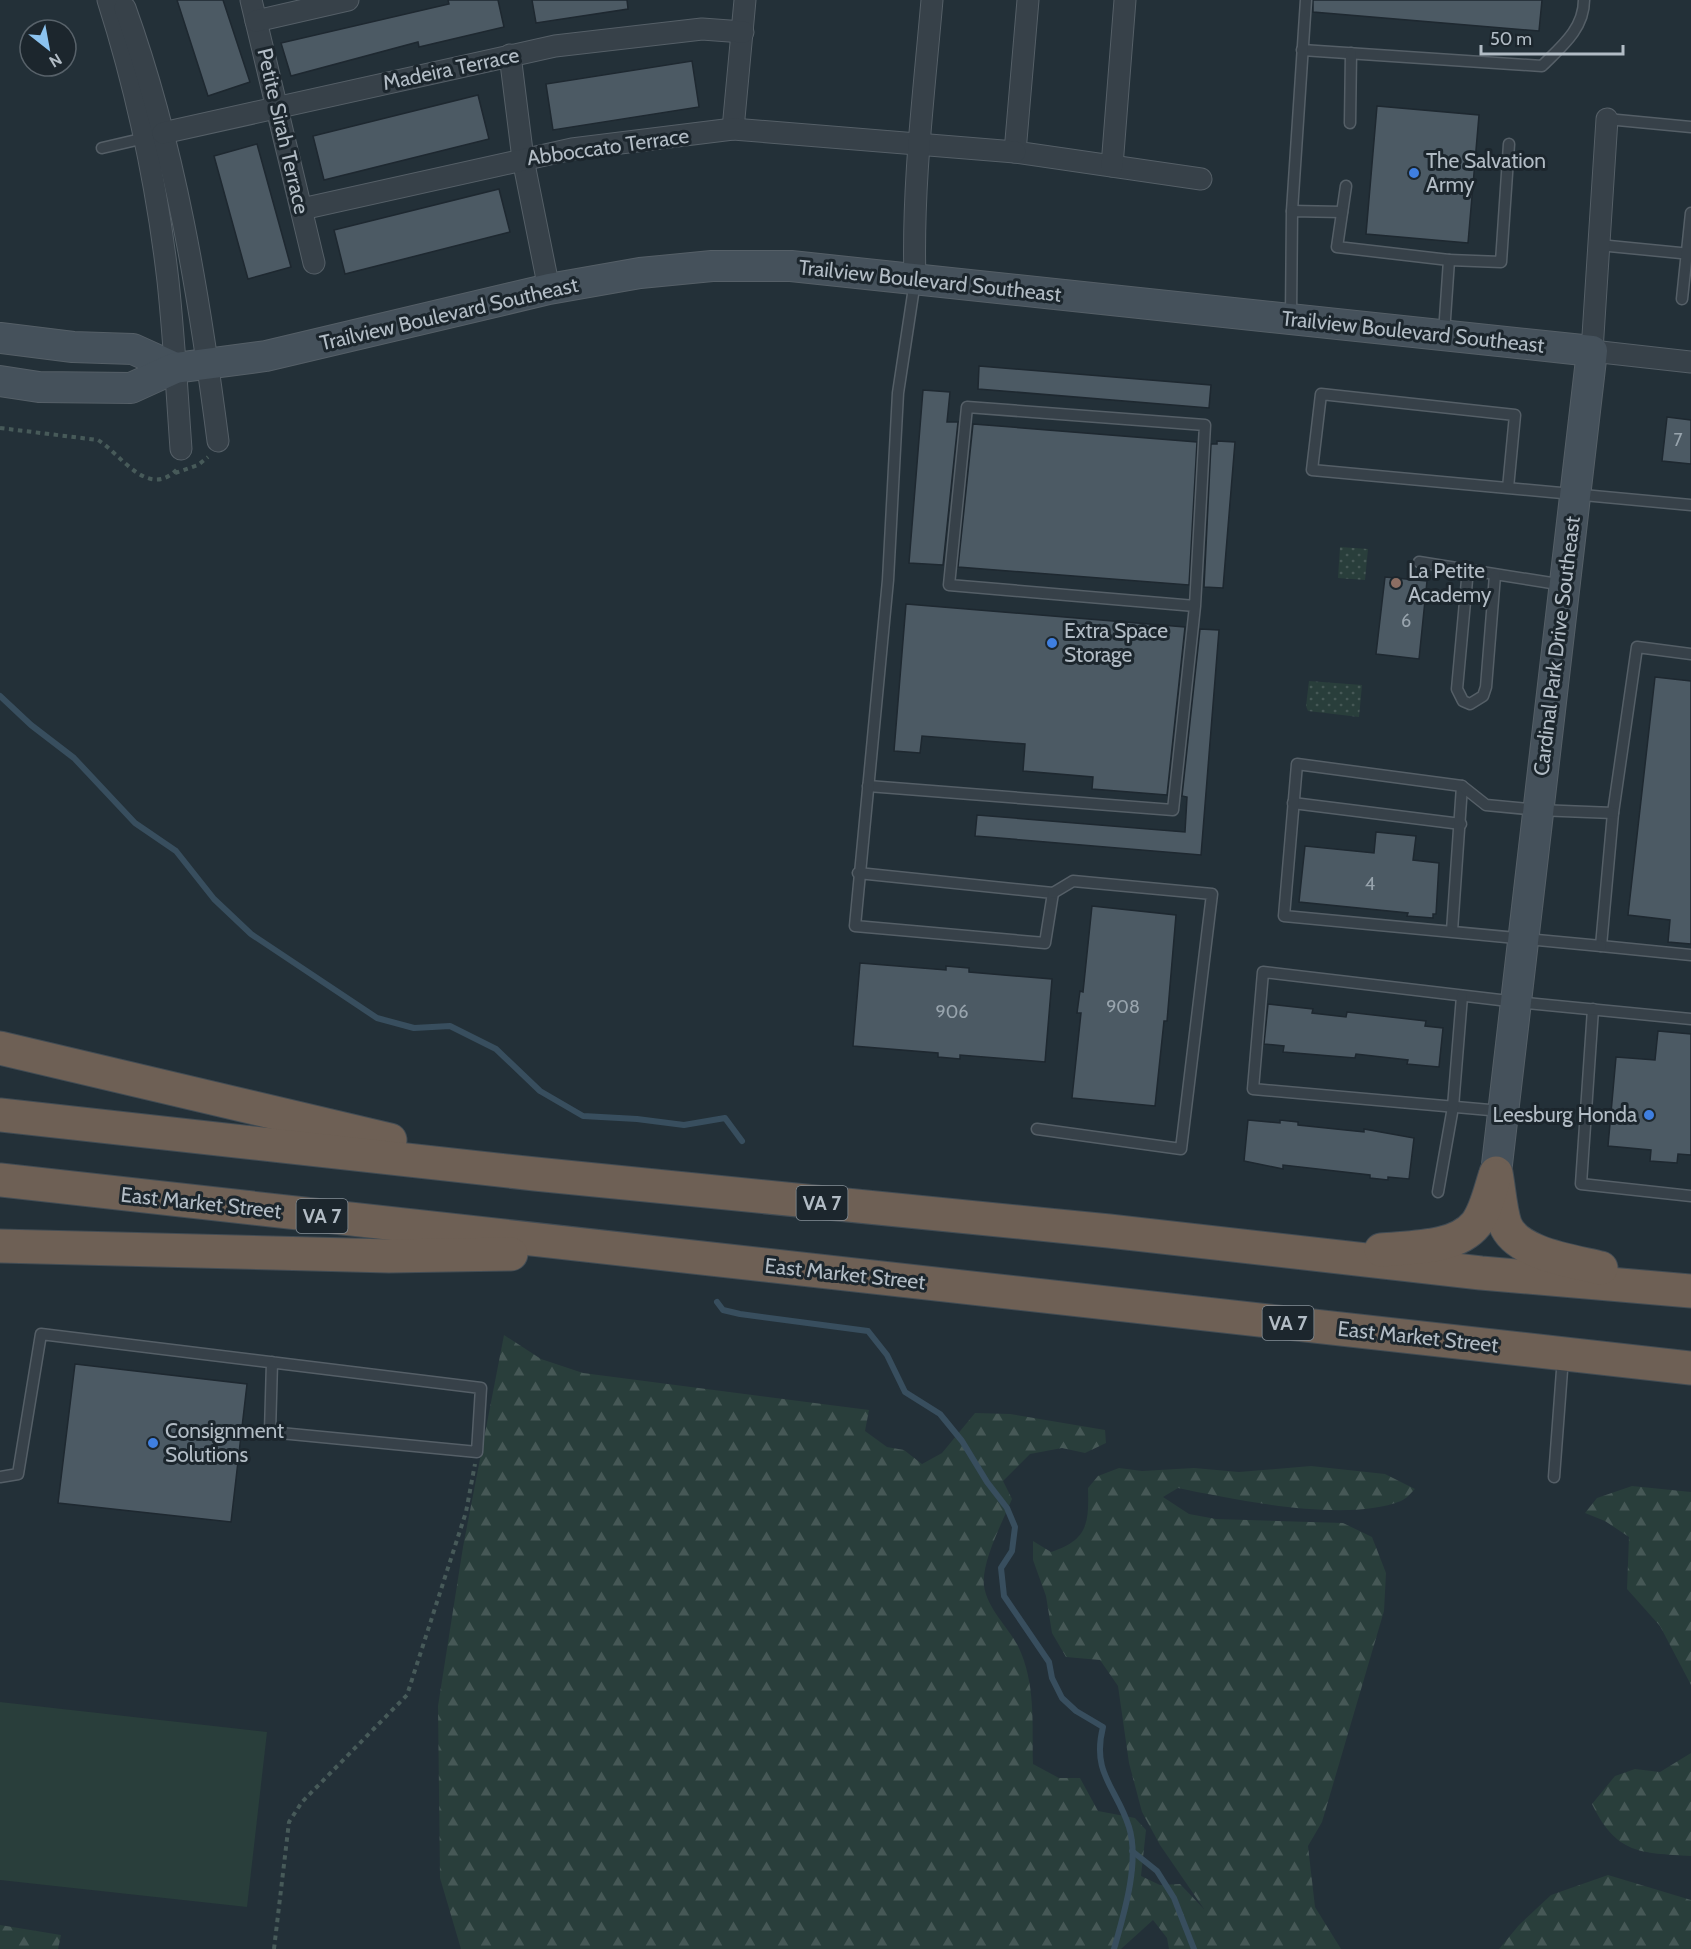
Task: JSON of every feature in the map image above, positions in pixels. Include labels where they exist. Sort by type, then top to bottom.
[{"type":"highway","points":[[0,1048],[535,1174]]},
{"type":"highway","name":"VA 7","points":[[0,1115],[535,1174],[1109,1231],[1480,1273],[1683,1290]]},
{"type":"highway","points":[[1332,1257],[1454,1238],[1476,1223],[1496,1173]]},
{"type":"highway","points":[[1496,1173],[1505,1223],[1522,1244],[1683,1290]]},
{"type":"highway","name":"East Market Street","points":[[0,1180],[1686,1368]]},
{"type":"highway","points":[[0,1246],[389,1256],[644,1251]]},
{"type":"street","points":[[108,0],[134,87],[154,135],[181,449]]},
{"type":"street","points":[[122,0],[154,135],[192,261],[218,441]]},
{"type":"street","name":"Petite Sirah Terrace","points":[[251,0],[314,263]]},
{"type":"street","points":[[256,21],[348,0]]},
{"type":"street","points":[[733,129],[745,0]]},
{"type":"street","points":[[915,280],[914,248],[920,143],[932,0]]},
{"type":"street","points":[[1015,152],[1028,0]]},
{"type":"street","points":[[1112,166],[1125,0]]},
{"type":"street","name":"Madeira Terrace","points":[[154,135],[555,46],[702,29],[743,32]]},
{"type":"street","points":[[510,55],[523,159],[549,289]]},
{"type":"street","name":"Cardinal Park Drive Southeast","points":[[1496,1173],[1592,351],[1607,119]]},
{"type":"street","name":"Abboccato Terrace","points":[[302,209],[572,149],[733,129],[1015,152],[1202,179]]},
{"type":"street","name":"Trailview Boulevard Southeast","points":[[0,381],[39,387],[131,388],[175,368],[266,356],[549,289],[640,273],[712,266],[791,266],[1691,362]]},
{"type":"street","points":[[0,338],[72,347],[133,348],[175,368]]},
{"type":"lane","points":[[1291,319],[1292,211],[1306,0]]},
{"type":"lane","points":[[1302,50],[1542,66],[1570,38],[1584,14],[1584,0]]},
{"type":"lane","points":[[1350,123],[1351,53]]},
{"type":"lane","points":[[1607,119],[1691,127]]},
{"type":"lane","points":[[102,148],[154,135]]},
{"type":"lane","points":[[1346,186],[1337,247],[1449,260],[1502,262],[1509,144]]},
{"type":"lane","points":[[1292,211],[1342,212]]},
{"type":"lane","points":[[1682,299],[1689,254],[1691,213]]},
{"type":"lane","points":[[1599,245],[1689,254]]},
{"type":"lane","points":[[1444,336],[1449,260]]},
{"type":"lane","points":[[915,280],[898,393],[888,580],[858,873],[855,926],[1045,943],[1053,893]]},
{"type":"lane","points":[[1508,488],[1515,415],[1321,394],[1312,470],[1691,505]]},
{"type":"lane","points":[[868,786],[1173,810],[1195,606],[1205,425],[967,406],[948,585],[1195,606]]},
{"type":"lane","points":[[1419,562],[1564,585]]},
{"type":"lane","points":[[1468,569],[1457,689],[1463,701],[1470,704],[1483,696],[1485,687],[1495,575]]},
{"type":"lane","points":[[1600,946],[1613,813],[1637,647],[1691,654]]},
{"type":"lane","points":[[1613,813],[1486,805],[1462,786],[1297,764],[1284,916],[1691,955]]},
{"type":"lane","points":[[1452,931],[1462,786]]},
{"type":"lane","points":[[1293,803],[1461,824]]},
{"type":"lane","points":[[858,873],[1053,893],[1073,881],[1212,894],[1181,1149],[1037,1129]]},
{"type":"lane","points":[[1504,1112],[1253,1089],[1263,972],[1517,1002],[1691,1018]]},
{"type":"lane","points":[[1438,1192],[1453,1107],[1462,996]]},
{"type":"lane","points":[[1593,1009],[1581,1185],[1691,1196]]},
{"type":"lane","points":[[0,1477],[18,1474],[40,1334],[272,1362],[481,1388],[477,1452],[270,1432],[272,1362]]},
{"type":"lane","points":[[1554,1477],[1564,1353]]},
{"type":"path","points":[[0,428],[98,440],[109,446],[128,469],[150,478],[169,476],[178,469],[181,462],[181,449]]},
{"type":"path","points":[[274,1949],[289,1822],[302,1802],[407,1695],[466,1512],[477,1452]]},
{"type":"green space","points":[[1340,547],[1368,549],[1365,580],[1338,578]]},
{"type":"green space","points":[[1309,681],[1362,685],[1359,717],[1308,711],[1306,706]]},
{"type":"green space","points":[[504,1335],[541,1359],[583,1373],[869,1410],[865,1431],[887,1447],[904,1450],[922,1464],[942,1453],[975,1413],[1010,1414],[1105,1430],[1106,1443],[1085,1453],[1062,1448],[1030,1454],[1003,1481],[1012,1499],[989,1554],[984,1586],[993,1610],[1018,1646],[1028,1674],[1032,1704],[1033,1764],[1059,1778],[1080,1778],[1098,1811],[1135,1818],[1146,1830],[1141,1876],[1160,1885],[1180,1884],[1204,1909],[1160,1845],[1142,1812],[1129,1763],[1118,1686],[1100,1660],[1066,1657],[1052,1633],[1046,1596],[1033,1560],[1033,1541],[1051,1552],[1073,1542],[1084,1529],[1088,1511],[1088,1488],[1098,1476],[1119,1468],[1142,1471],[1194,1468],[1239,1472],[1311,1466],[1385,1474],[1415,1489],[1401,1501],[1378,1507],[1351,1510],[1291,1507],[1178,1488],[1163,1497],[1189,1514],[1216,1519],[1343,1523],[1372,1537],[1386,1573],[1384,1611],[1322,1822],[1308,1846],[1315,1907],[1341,1949],[1169,1949],[1167,1938],[1153,1920],[1121,1949],[461,1949],[440,1878],[438,1706],[463,1547]]},
{"type":"green space","points":[[1632,1486],[1691,1492],[1691,1685],[1660,1626],[1627,1589],[1629,1537],[1605,1521],[1585,1513],[1597,1498]]},
{"type":"green space","points":[[0,1702],[267,1732],[247,1907],[0,1880]]},
{"type":"green space","points":[[1691,1753],[1691,1856],[1657,1854],[1631,1848],[1620,1842],[1610,1833],[1592,1804],[1615,1776],[1635,1769],[1660,1772]]},
{"type":"green space","points":[[1608,1875],[1691,1900],[1691,1949],[1499,1949],[1519,1925],[1551,1895]]},
{"type":"green space","points":[[0,1925],[61,1935],[58,1949],[0,1949]]},
{"type":"building","points":[[177,0],[223,0],[250,82],[208,96]]},
{"type":"building","points":[[448,0],[498,0],[504,27],[419,47],[418,42],[291,76],[281,43],[449,4]]},
{"type":"building","points":[[532,0],[627,0],[628,9],[536,23]]},
{"type":"building","points":[[1313,0],[1542,0],[1539,31],[1313,12]]},
{"type":"building","points":[[692,61],[699,107],[553,130],[546,84]]},
{"type":"building","points":[[478,95],[489,139],[324,180],[313,136]]},
{"type":"building","points":[[1377,106],[1479,115],[1468,243],[1366,234]]},
{"type":"building","points":[[257,144],[291,267],[248,279],[214,156]]},
{"type":"building","points":[[499,189],[510,232],[345,274],[334,230]]},
{"type":"building","points":[[979,366],[1211,385],[1209,408],[978,389]]},
{"type":"building","points":[[923,390],[950,392],[947,422],[958,422],[943,565],[909,563]]},
{"type":"building","points":[[1667,417],[1691,420],[1691,464],[1662,461]]},
{"type":"building","points":[[973,424],[1197,442],[1189,585],[958,567]]},
{"type":"building","points":[[1217,441],[1235,442],[1223,588],[1204,587],[1211,444],[1217,444]]},
{"type":"building","points":[[1385,577],[1427,581],[1419,659],[1376,654]]},
{"type":"building","points":[[906,604],[1185,627],[1167,795],[1092,789],[1093,777],[1023,771],[1025,744],[922,736],[920,753],[894,751]]},
{"type":"building","points":[[1200,629],[1219,630],[1201,855],[975,836],[977,815],[1185,832],[1187,797],[1182,796]]},
{"type":"building","points":[[1655,677],[1691,681],[1691,944],[1668,942],[1670,920],[1628,915]]},
{"type":"building","points":[[1376,832],[1416,836],[1413,860],[1439,863],[1436,914],[1433,914],[1433,918],[1407,916],[1408,913],[1299,902],[1305,846],[1374,853]]},
{"type":"building","points":[[1092,906],[1176,915],[1167,1021],[1164,1021],[1155,1106],[1072,1098],[1081,1013],[1077,1013],[1080,991],[1083,992]]},
{"type":"building","points":[[860,963],[946,970],[946,966],[969,968],[969,972],[1052,979],[1045,1062],[960,1055],[960,1059],[938,1057],[938,1053],[853,1046]]},
{"type":"building","points":[[1268,1004],[1313,1009],[1312,1013],[1346,1017],[1347,1012],[1426,1021],[1425,1026],[1443,1028],[1439,1067],[1407,1064],[1408,1060],[1356,1054],[1355,1058],[1283,1052],[1284,1046],[1264,1044]]},
{"type":"building","points":[[1658,1031],[1691,1034],[1691,1155],[1678,1154],[1677,1163],[1650,1161],[1651,1150],[1608,1146],[1616,1057],[1655,1060]]},
{"type":"building","points":[[1248,1120],[1280,1123],[1280,1120],[1298,1122],[1298,1125],[1364,1132],[1364,1129],[1414,1138],[1409,1179],[1370,1178],[1370,1175],[1283,1165],[1283,1169],[1244,1161]]},
{"type":"building","name":"Consignment Solutions","points":[[75,1364],[247,1384],[231,1522],[58,1503]]},
{"type":"waterway","points":[[0,696],[31,725],[74,758],[135,823],[176,851],[214,899],[251,934],[377,1018],[414,1028],[450,1026],[496,1049],[540,1091],[583,1116],[637,1119],[684,1125],[725,1118],[742,1141]]},
{"type":"waterway","points":[[717,1302],[723,1310],[740,1314],[868,1331],[887,1355],[905,1392],[940,1414],[962,1441],[987,1482],[1007,1508],[1015,1527],[1012,1551],[1001,1568],[1004,1596],[1049,1662],[1052,1678],[1062,1698],[1076,1711],[1103,1727],[1100,1743],[1103,1769],[1129,1827],[1132,1841],[1132,1872],[1114,1949]]},
{"type":"waterway","points":[[1132,1851],[1157,1871],[1174,1898],[1194,1949]]},
{"type":"place","name":"The Salvation Army","points":[[1414,173]]},
{"type":"place","name":"La Petite Academy","points":[[1396,583]]},
{"type":"place","name":"Extra Space Storage","points":[[1052,643]]},
{"type":"place","name":"Leesburg Honda","points":[[1649,1115]]},
{"type":"place","name":"Consignment Solutions","points":[[153,1443]]}]
